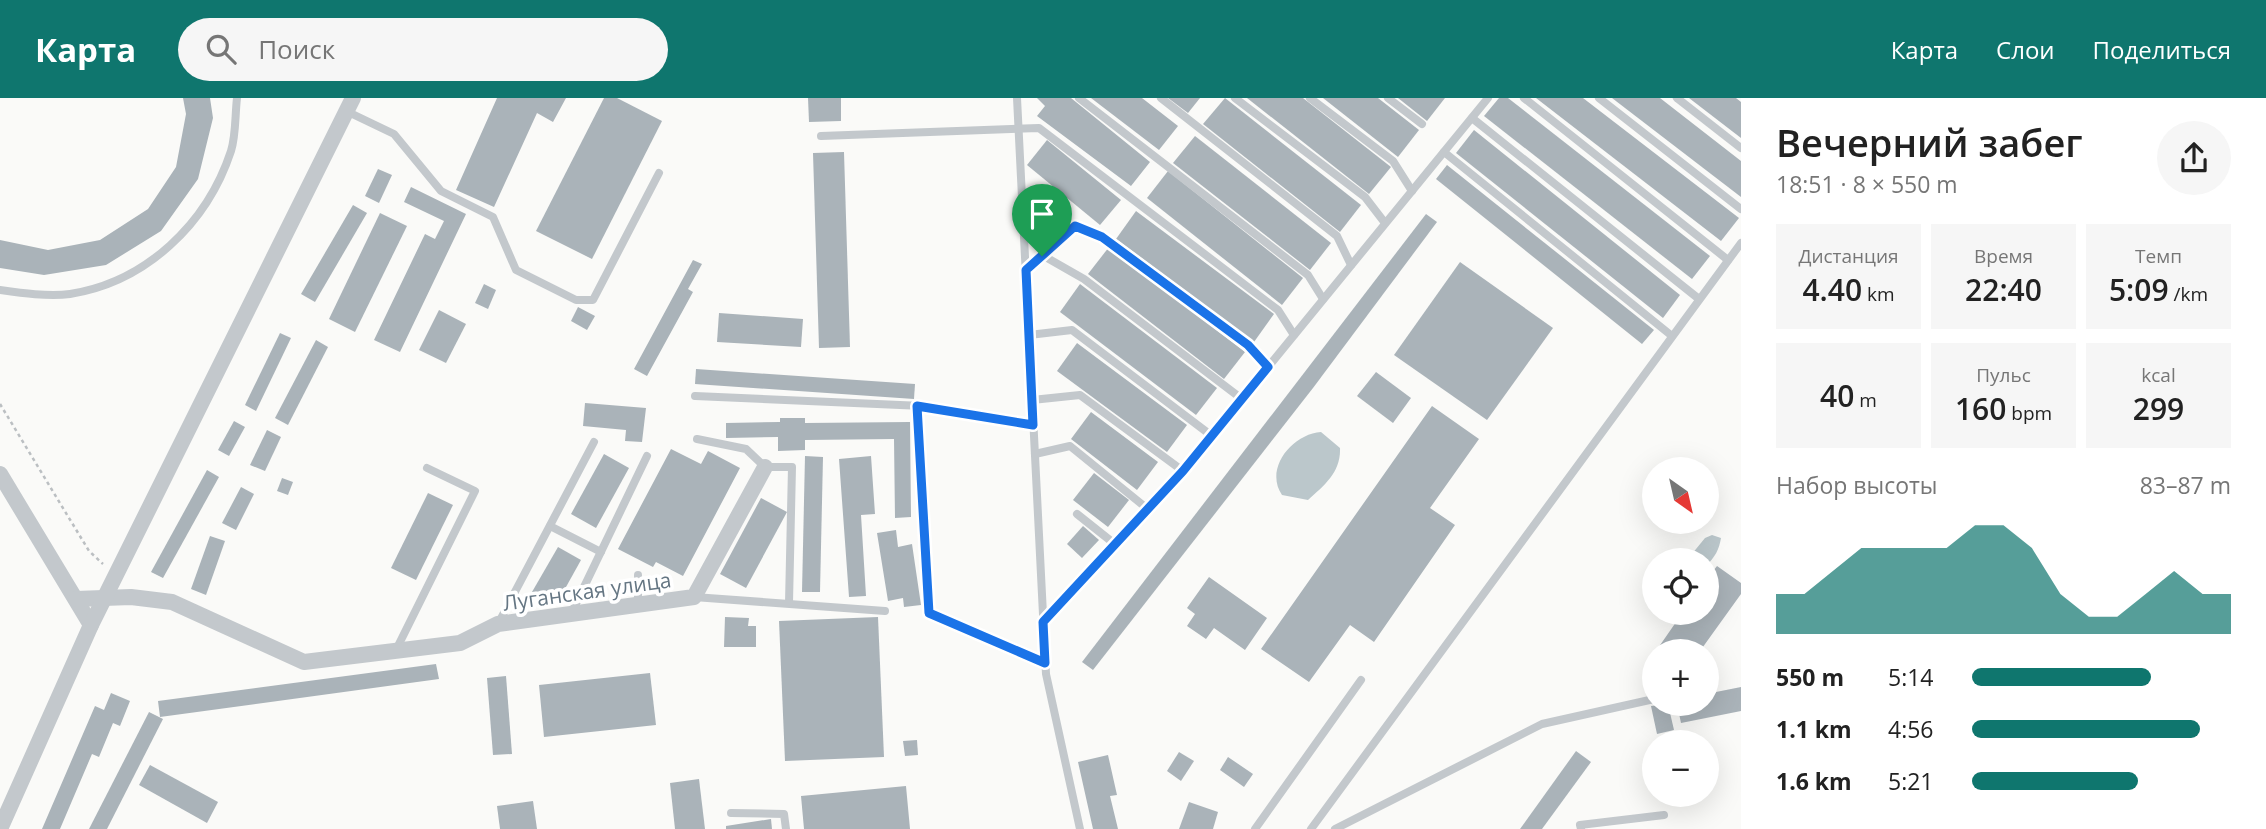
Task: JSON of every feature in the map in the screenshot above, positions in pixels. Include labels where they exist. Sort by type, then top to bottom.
[{"type":"street","points":[[0,829],[104,598],[349,105]]},
{"type":"street","name":"Луганская улица","points":[[76,599],[154,598],[172,602],[304,662],[460,643],[498,624],[694,597],[765,467]]},
{"type":"street","points":[[0,474],[91,625]]},
{"type":"lane","points":[[0,290],[69,294],[124,277],[163,253],[188,231],[212,193],[231,150],[237,98]]},
{"type":"lane","points":[[1017,98],[1045,663],[1080,829]]},
{"type":"lane","points":[[1079,98],[1308,275],[1324,299]]},
{"type":"lane","points":[[1161,98],[1337,236],[1351,265]]},
{"type":"lane","points":[[1235,98],[1365,197],[1385,223]]},
{"type":"lane","points":[[1311,98],[1393,160],[1412,191]]},
{"type":"lane","points":[[1388,98],[1422,124]]},
{"type":"lane","points":[[1043,622],[1183,471],[1488,98]]},
{"type":"lane","points":[[1524,98],[1728,260]]},
{"type":"lane","points":[[1599,98],[1741,209]]},
{"type":"lane","points":[[1677,98],[1741,148]]},
{"type":"lane","points":[[349,105],[394,134],[441,191],[493,217],[516,270],[576,300],[593,300],[659,173]]},
{"type":"lane","points":[[1472,118],[1699,299]]},
{"type":"lane","points":[[821,136],[1040,128],[1278,310],[1294,335]]},
{"type":"lane","points":[[1444,152],[1672,336]]},
{"type":"lane","points":[[1026,270],[1075,226],[1102,237],[1248,345],[1268,367]]},
{"type":"lane","points":[[1311,829],[1741,243]]},
{"type":"lane","points":[[1042,256],[1084,279],[1242,399]]},
{"type":"lane","points":[[1029,335],[1072,330],[1212,436]]},
{"type":"lane","points":[[1032,400],[1080,395],[1183,471]]},
{"type":"lane","points":[[695,396],[917,406],[1033,425]]},
{"type":"lane","points":[[917,406],[929,613],[1045,663]]},
{"type":"lane","points":[[697,439],[746,449],[765,467],[792,467],[789,603]]},
{"type":"lane","points":[[498,624],[594,442]]},
{"type":"lane","points":[[1035,454],[1070,446],[1149,510]]},
{"type":"lane","points":[[571,614],[647,456]]},
{"type":"lane","points":[[395,651],[475,491],[427,468]]},
{"type":"lane","points":[[1077,513],[1116,545]]},
{"type":"lane","points":[[550,526],[601,552]]},
{"type":"lane","points":[[638,575],[638,604]]},
{"type":"lane","points":[[694,597],[885,611]]},
{"type":"lane","points":[[1255,829],[1361,680]]},
{"type":"lane","points":[[1335,829],[1542,724],[1642,702]]},
{"type":"lane","points":[[731,813],[784,814],[786,829]]},
{"type":"lane","points":[[1581,829],[1580,825],[1664,815]]},
{"type":"path","points":[[0,404],[89,551],[116,575]]},
{"type":"shaded area","points":[[1321,432],[1340,448],[1335,471],[1308,500],[1282,495],[1276,474],[1284,454],[1300,439]]},
{"type":"shaded area","points":[[1712,535],[1721,538],[1718,548],[1697,548],[1705,538]]},
{"type":"building","points":[[183,98],[210,98],[213,118],[198,179],[161,231],[106,265],[44,275],[0,268],[0,240],[48,250],[100,240],[148,209],[176,167],[186,114]]},
{"type":"building","points":[[497,98],[566,98],[553,122],[537,113],[494,207],[456,190]]},
{"type":"building","points":[[604,98],[617,98],[662,121],[592,259],[536,231]]},
{"type":"building","points":[[808,98],[841,98],[841,121],[809,122]]},
{"type":"building","points":[[1037,98],[1071,98],[1150,162],[1131,186],[1037,116],[1045,106]]},
{"type":"building","points":[[1091,98],[1142,98],[1178,126],[1159,150]]},
{"type":"building","points":[[1168,98],[1200,98],[1188,113]]},
{"type":"building","points":[[1225,98],[1361,205],[1340,232],[1203,124]]},
{"type":"building","points":[[1247,98],[1303,98],[1391,167],[1369,194]]},
{"type":"building","points":[[1323,98],[1378,98],[1419,130],[1398,157]]},
{"type":"building","points":[[1398,98],[1445,98],[1427,121]]},
{"type":"building","points":[[1499,98],[1508,98],[1710,256],[1692,279],[1484,116]]},
{"type":"building","points":[[1536,98],[1583,98],[1739,218],[1721,241]]},
{"type":"building","points":[[1612,98],[1660,98],[1741,161],[1741,197]]},
{"type":"building","points":[[1689,98],[1736,98],[1741,102],[1741,138]]},
{"type":"building","points":[[1474,130],[1680,295],[1663,318],[1456,153]]},
{"type":"building","points":[[1195,136],[1331,243],[1310,270],[1173,163]]},
{"type":"building","points":[[1047,140],[1121,200],[1100,225],[1027,165]]},
{"type":"building","points":[[844,152],[850,347],[819,348],[813,153]]},
{"type":"building","points":[[1447,165],[1654,330],[1642,344],[1436,179]]},
{"type":"building","points":[[378,169],[392,175],[379,203],[365,196]]},
{"type":"building","points":[[1168,171],[1303,278],[1282,305],[1147,198]]},
{"type":"building","points":[[411,187],[466,214],[400,352],[374,340],[425,234],[435,239],[444,221],[404,202]]},
{"type":"building","points":[[353,205],[367,213],[315,302],[301,294]]},
{"type":"building","points":[[1136,211],[1274,314],[1254,342],[1116,239]]},
{"type":"building","points":[[380,213],[407,226],[355,332],[329,319]]},
{"type":"building","points":[[1426,214],[1437,222],[1313,388],[1093,670],[1082,662]]},
{"type":"building","points":[[1109,247],[1245,352],[1224,379],[1088,274]]},
{"type":"building","points":[[693,260],[702,264],[688,289],[693,292],[647,376],[634,369]]},
{"type":"building","points":[[1460,262],[1553,328],[1487,420],[1394,355]]},
{"type":"building","points":[[484,284],[496,290],[488,309],[475,303]]},
{"type":"building","points":[[1080,284],[1217,388],[1196,415],[1060,312]]},
{"type":"building","points":[[578,307],[595,316],[587,330],[571,321]]},
{"type":"building","points":[[439,310],[466,324],[446,363],[419,350]]},
{"type":"building","points":[[719,313],[803,319],[801,347],[717,342]]},
{"type":"building","points":[[280,333],[291,338],[256,411],[245,405]]},
{"type":"building","points":[[316,340],[328,347],[288,425],[275,418]]},
{"type":"building","points":[[1077,343],[1187,425],[1167,452],[1057,371]]},
{"type":"building","points":[[696,369],[915,384],[914,399],[695,384]]},
{"type":"building","points":[[1376,372],[1411,398],[1393,423],[1357,396]]},
{"type":"building","points":[[585,403],[646,408],[642,442],[625,441],[626,430],[583,426]]},
{"type":"building","points":[[1432,406],[1479,439],[1430,508],[1455,525],[1374,642],[1350,625],[1309,682],[1261,649]]},
{"type":"building","points":[[1091,412],[1158,462],[1137,490],[1071,439]]},
{"type":"building","points":[[780,418],[805,418],[805,423],[910,422],[911,517],[895,518],[894,439],[805,440],[805,450],[778,451],[778,437],[726,438],[726,423],[780,422]]},
{"type":"building","points":[[234,421],[245,427],[229,456],[218,450]]},
{"type":"building","points":[[267,430],[281,437],[265,471],[250,465]]},
{"type":"building","points":[[671,449],[701,464],[708,451],[740,468],[683,576],[656,562],[653,567],[618,549]]},
{"type":"building","points":[[604,454],[629,468],[596,528],[571,514]]},
{"type":"building","points":[[805,456],[823,457],[820,592],[802,592]]},
{"type":"building","points":[[871,456],[875,514],[861,515],[866,596],[849,597],[839,459]]},
{"type":"building","points":[[207,470],[219,477],[163,578],[151,572]]},
{"type":"building","points":[[1094,473],[1129,500],[1108,527],[1073,500]]},
{"type":"building","points":[[282,478],[293,482],[288,495],[277,491]]},
{"type":"building","points":[[241,487],[254,494],[236,530],[222,523]]},
{"type":"building","points":[[428,493],[453,505],[416,580],[391,568]]},
{"type":"building","points":[[761,498],[787,512],[746,588],[720,574]]},
{"type":"building","points":[[1083,526],[1099,540],[1082,558],[1067,544]]},
{"type":"building","points":[[896,530],[898,547],[912,544],[921,605],[904,607],[903,598],[888,601],[877,533]]},
{"type":"building","points":[[210,536],[225,541],[206,595],[191,589]]},
{"type":"building","points":[[558,547],[581,560],[556,605],[532,592]]},
{"type":"building","points":[[1719,567],[1741,583],[1741,594],[1719,625]]},
{"type":"building","points":[[1209,577],[1267,618],[1245,650],[1214,628],[1206,639],[1187,626],[1195,614],[1187,608]]},
{"type":"building","points":[[725,617],[749,618],[748,626],[756,626],[756,647],[724,647]]},
{"type":"building","points":[[878,617],[884,757],[785,761],[779,621]]},
{"type":"building","points":[[1674,625],[1719,625],[1709,639],[1664,639]]},
{"type":"building","points":[[436,664],[439,679],[160,717],[158,701]]},
{"type":"building","points":[[650,673],[656,725],[544,737],[539,685]]},
{"type":"building","points":[[506,676],[512,754],[493,755],[487,678]]},
{"type":"building","points":[[1741,687],[1741,711],[1719,715],[1719,691]]},
{"type":"building","points":[[111,693],[130,701],[120,726],[113,723],[99,757],[92,754],[60,829],[42,829],[95,706],[104,710]]},
{"type":"building","points":[[149,712],[163,719],[107,829],[89,829]]},
{"type":"building","points":[[1653,716],[1671,716],[1674,730],[1656,730]]},
{"type":"building","points":[[1680,716],[1716,716],[1681,723]]},
{"type":"building","points":[[917,740],[918,755],[905,756],[903,741]]},
{"type":"building","points":[[1576,751],[1591,762],[1542,829],[1520,829]]},
{"type":"building","points":[[1179,752],[1194,761],[1181,781],[1167,771]]},
{"type":"building","points":[[1108,755],[1117,795],[1110,796],[1118,829],[1093,829],[1078,762]]},
{"type":"building","points":[[1228,757],[1253,774],[1244,787],[1220,770]]},
{"type":"building","points":[[150,765],[218,802],[207,823],[139,785]]},
{"type":"building","points":[[699,779],[705,829],[675,829],[670,783]]},
{"type":"building","points":[[906,786],[910,829],[804,829],[801,796]]},
{"type":"building","points":[[533,801],[537,829],[500,829],[497,806]]},
{"type":"building","points":[[1189,802],[1218,812],[1213,829],[1179,829]]},
{"type":"building","points":[[771,819],[772,829],[726,829],[726,826]]},
{"type":"route","points":[[1075,226],[1102,237],[1248,345],[1268,367],[1149,510],[1043,622],[1045,663],[929,613],[917,406],[1033,425],[1026,270],[1042,256],[1075,226]]}]
